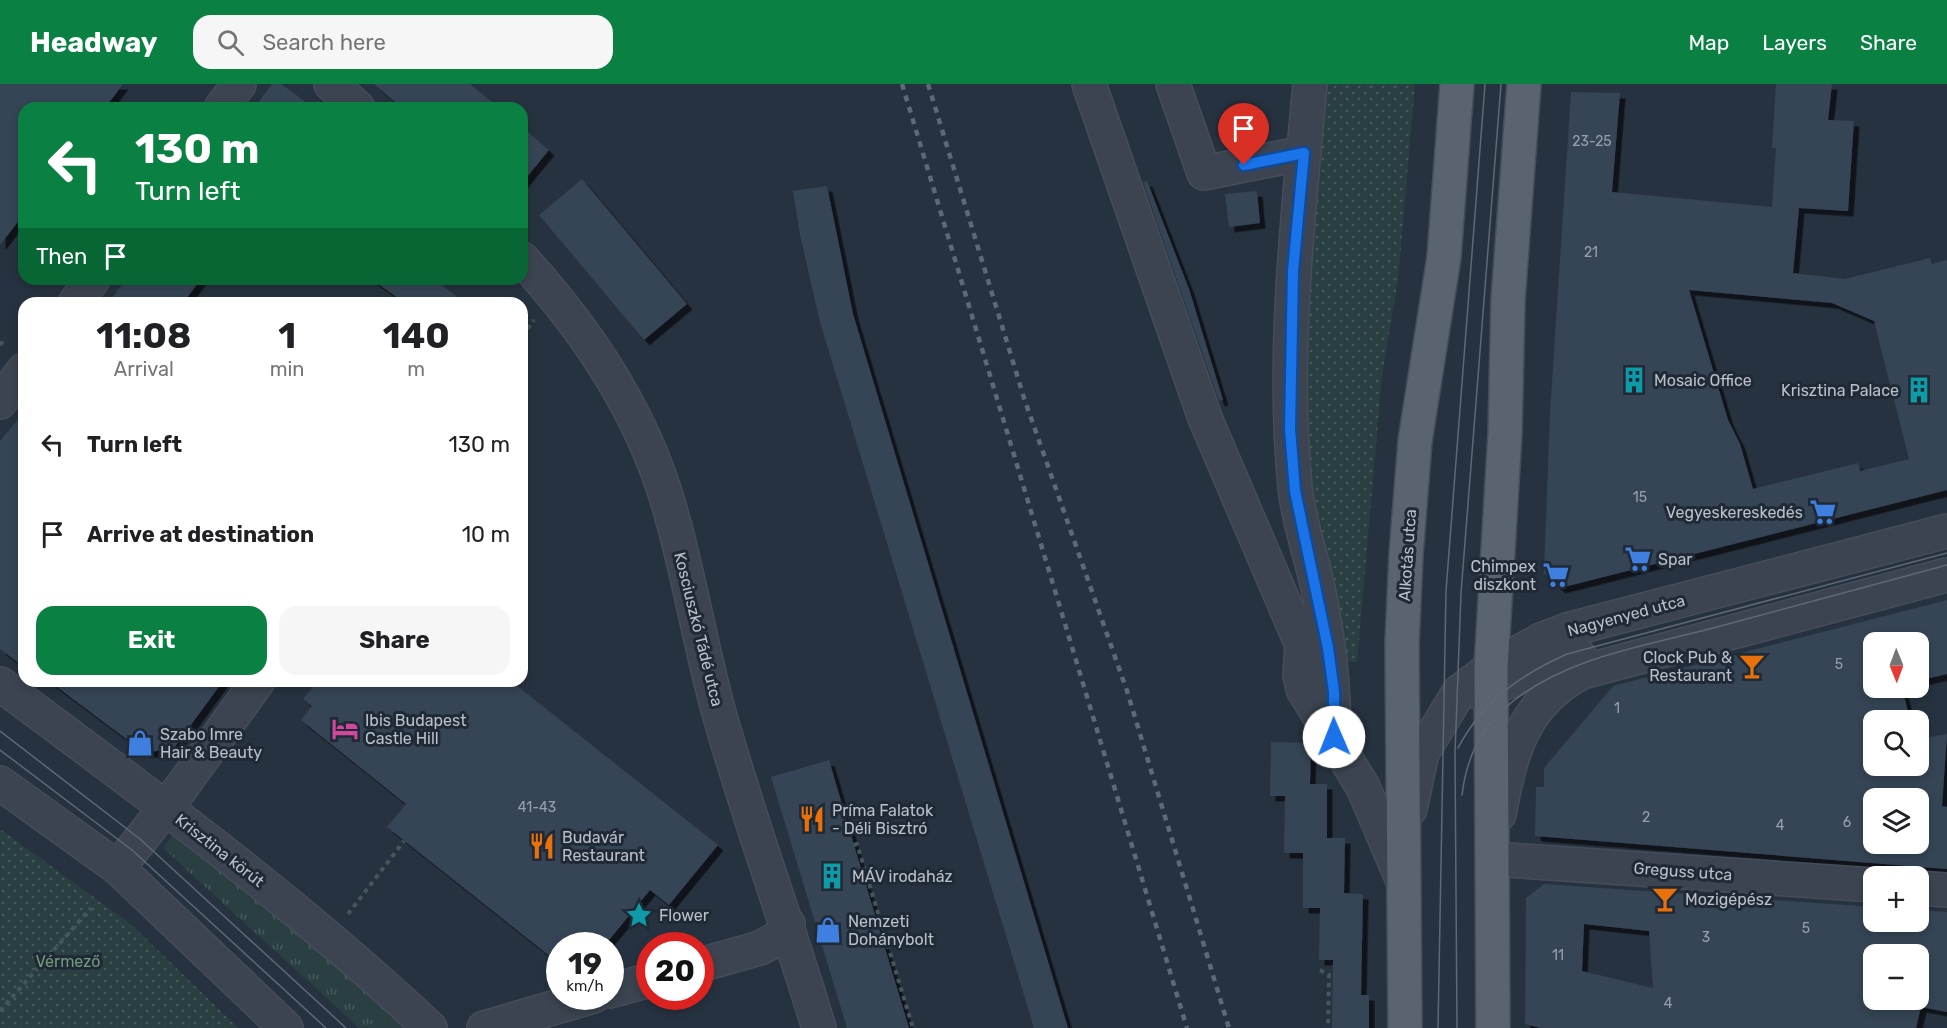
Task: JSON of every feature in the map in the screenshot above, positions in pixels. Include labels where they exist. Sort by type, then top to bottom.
[{"type":"main road","name":"Alkotás utca","points":[[1406,1028],[1406,826],[1402,643],[1406,555],[1415,441],[1444,257],[1457,84]]},
{"type":"main road","points":[[1493,1028],[1491,678],[1504,433],[1508,300],[1524,84]]},
{"type":"street","points":[[226,102],[239,84]]},
{"type":"street","points":[[331,84],[351,102]]},
{"type":"street","points":[[1089,84],[1205,418],[1302,645],[1300,675],[1303,689],[1334,737],[1375,812],[1406,892]]},
{"type":"street","points":[[1173,84],[1204,173],[1304,153]]},
{"type":"street","points":[[1310,84],[1293,271],[1290,429],[1295,491],[1328,648],[1334,692],[1334,737]]},
{"type":"street","name":"Kosciuszkó Tádé utca","points":[[528,266],[584,335],[627,401],[641,429],[669,506],[718,708],[819,1028]]},
{"type":"street","points":[[0,402],[18,378]]},
{"type":"street","name":"Nagyenyed utca","points":[[1406,826],[1422,753],[1444,713],[1459,692],[1491,678],[1541,640],[1567,630],[1947,531]]},
{"type":"street","points":[[1491,678],[1947,560]]},
{"type":"street","points":[[1493,853],[1510,760],[1534,711],[1560,684],[1582,672],[1629,658],[1947,574]]},
{"type":"street","name":"Krisztina körút","points":[[0,684],[165,807],[335,942],[430,1028]]},
{"type":"street","points":[[118,868],[254,687]]},
{"type":"street","points":[[0,783],[118,868],[286,1028]]},
{"type":"street","name":"Greguss utca","points":[[1493,853],[1863,884]]},
{"type":"street","points":[[1929,889],[1947,890]]},
{"type":"street","points":[[714,961],[760,948],[777,939],[788,924]]},
{"type":"street","points":[[484,1028],[541,1019],[562,1010]]},
{"type":"path","points":[[0,345],[4,340]]},
{"type":"path","points":[[345,920],[404,841]]},
{"type":"path","points":[[854,845],[857,844],[914,1028]]},
{"type":"path","points":[[0,1011],[91,908]]},
{"type":"path","points":[[1320,969],[1329,975],[1328,1028]]},
{"type":"green space","points":[[1325,84],[1415,84],[1398,280],[1382,376],[1357,662],[1344,662],[1306,469],[1305,272]]},
{"type":"green space","name":"Vérmező","points":[[0,829],[132,925],[238,1028],[0,1028]]},
{"type":"green space","points":[[173,834],[328,957],[405,1028],[359,1028],[163,848]]},
{"type":"building","points":[[0,84],[123,84],[110,102],[18,102],[18,222],[0,245]]},
{"type":"building","points":[[272,84],[281,84],[306,102],[258,102]]},
{"type":"building","points":[[374,84],[470,84],[492,102],[395,102]]},
{"type":"building","points":[[1776,84],[1832,84],[1828,120],[1854,121],[1848,211],[1799,208],[1793,273],[1845,279],[1930,258],[1932,264],[1947,260],[1947,490],[1560,588],[1544,573],[1550,413],[1571,92],[1620,93],[1612,192],[1772,207],[1776,148],[1772,148]],"holes":[[[1689,290],[1832,303],[1874,321],[1909,459],[1860,471],[1858,463],[1753,489],[1740,444],[1728,420]]]},
{"type":"building","points":[[528,132],[549,150],[528,176]]},
{"type":"building","points":[[582,179],[687,304],[644,340],[539,215]]},
{"type":"building","points":[[1147,181],[1189,289],[1223,400],[1219,401],[1143,182]]},
{"type":"building","points":[[827,186],[853,314],[1068,1028],[1034,1028],[820,322],[800,235],[793,191]]},
{"type":"building","points":[[1257,191],[1260,223],[1229,227],[1225,194]]},
{"type":"building","points":[[122,285],[196,285],[188,297],[112,297]]},
{"type":"building","points":[[380,285],[441,285],[458,297],[396,297]]},
{"type":"building","points":[[18,419],[18,662],[0,649],[0,441]]},
{"type":"building","points":[[1947,600],[1947,674],[1929,678],[1929,632],[1863,632],[1863,698],[1905,698],[1908,710],[1863,710],[1863,776],[1929,776],[1929,737],[1947,734],[1942,806],[1947,807],[1947,869],[1535,836],[1536,787],[1544,787],[1544,768],[1613,686]]},
{"type":"building","points":[[57,687],[219,687],[174,748],[145,753]]},
{"type":"building","points":[[313,687],[519,687],[718,845],[669,905],[650,890],[616,932],[546,932],[546,953],[387,827],[406,804],[301,720],[312,706],[303,699]]},
{"type":"building","points":[[1271,742],[1311,743],[1310,784],[1327,784],[1327,838],[1345,838],[1344,893],[1363,894],[1361,995],[1369,995],[1369,1028],[1332,1028],[1333,960],[1319,960],[1320,908],[1303,908],[1303,853],[1284,853],[1285,796],[1270,796]]},
{"type":"building","name":"MÁV irodaház","points":[[829,760],[909,1028],[847,1028],[771,777]]},
{"type":"building","points":[[1544,884],[1863,906],[1863,932],[1929,932],[1929,911],[1947,912],[1947,1012],[1929,1009],[1929,944],[1863,944],[1863,1010],[1920,1010],[1916,1028],[1541,1028],[1525,1024],[1526,898]],"holes":[[[1584,924],[1649,931],[1653,988],[1582,971]]]},
{"type":"tram line","points":[[1438,1028],[1446,591],[1485,84]]},
{"type":"tram line","points":[[1457,1028],[1455,753],[1461,593],[1501,84]]},
{"type":"tram line","points":[[1458,748],[1479,717],[1504,692],[1534,671],[1567,654],[1947,553]]},
{"type":"tram line","points":[[1462,795],[1475,747],[1488,726],[1506,707],[1553,676],[1606,655],[1634,647],[1947,565]]},
{"type":"tram line","points":[[0,731],[140,839],[346,1028]]},
{"type":"tram line","points":[[0,750],[132,850],[326,1028]]},
{"type":"railway","points":[[902,84],[1187,1028]]},
{"type":"railway","points":[[928,84],[1024,398],[1127,691],[1229,1028]]},
{"type":"place","name":"Mosaic Office","points":[[1634,380]]},
{"type":"place","name":"Krisztina Palace","points":[[1919,390]]},
{"type":"place","name":"Vegyeskereskedés","points":[[1823,512]]},
{"type":"place","name":"Spar","points":[[1638,559]]},
{"type":"place","name":"Chimpex diszkont","points":[[1556,575]]},
{"type":"place","name":"Clock Pub & Restaurant","points":[[1752,666]]},
{"type":"place","name":"Ibis Budapest Castle Hill","points":[[345,729]]},
{"type":"place","name":"Szabo Imre Hair & Beauty","points":[[140,743]]},
{"type":"place","name":"Príma Falatok - Déli Bisztró","points":[[812,819]]},
{"type":"place","name":"Budavár Restaurant","points":[[542,846]]},
{"type":"place","name":"MÁV irodaház","points":[[832,876]]},
{"type":"place","name":"Mozigépész","points":[[1665,899]]},
{"type":"place","name":"Flower","points":[[639,915]]},
{"type":"place","name":"Nemzeti Dohánybolt","points":[[828,930]]},
{"type":"route","points":[[1244,165],[1304,153],[1293,271],[1290,429],[1295,491],[1317,586],[1328,648],[1334,692],[1334,737]]}]
